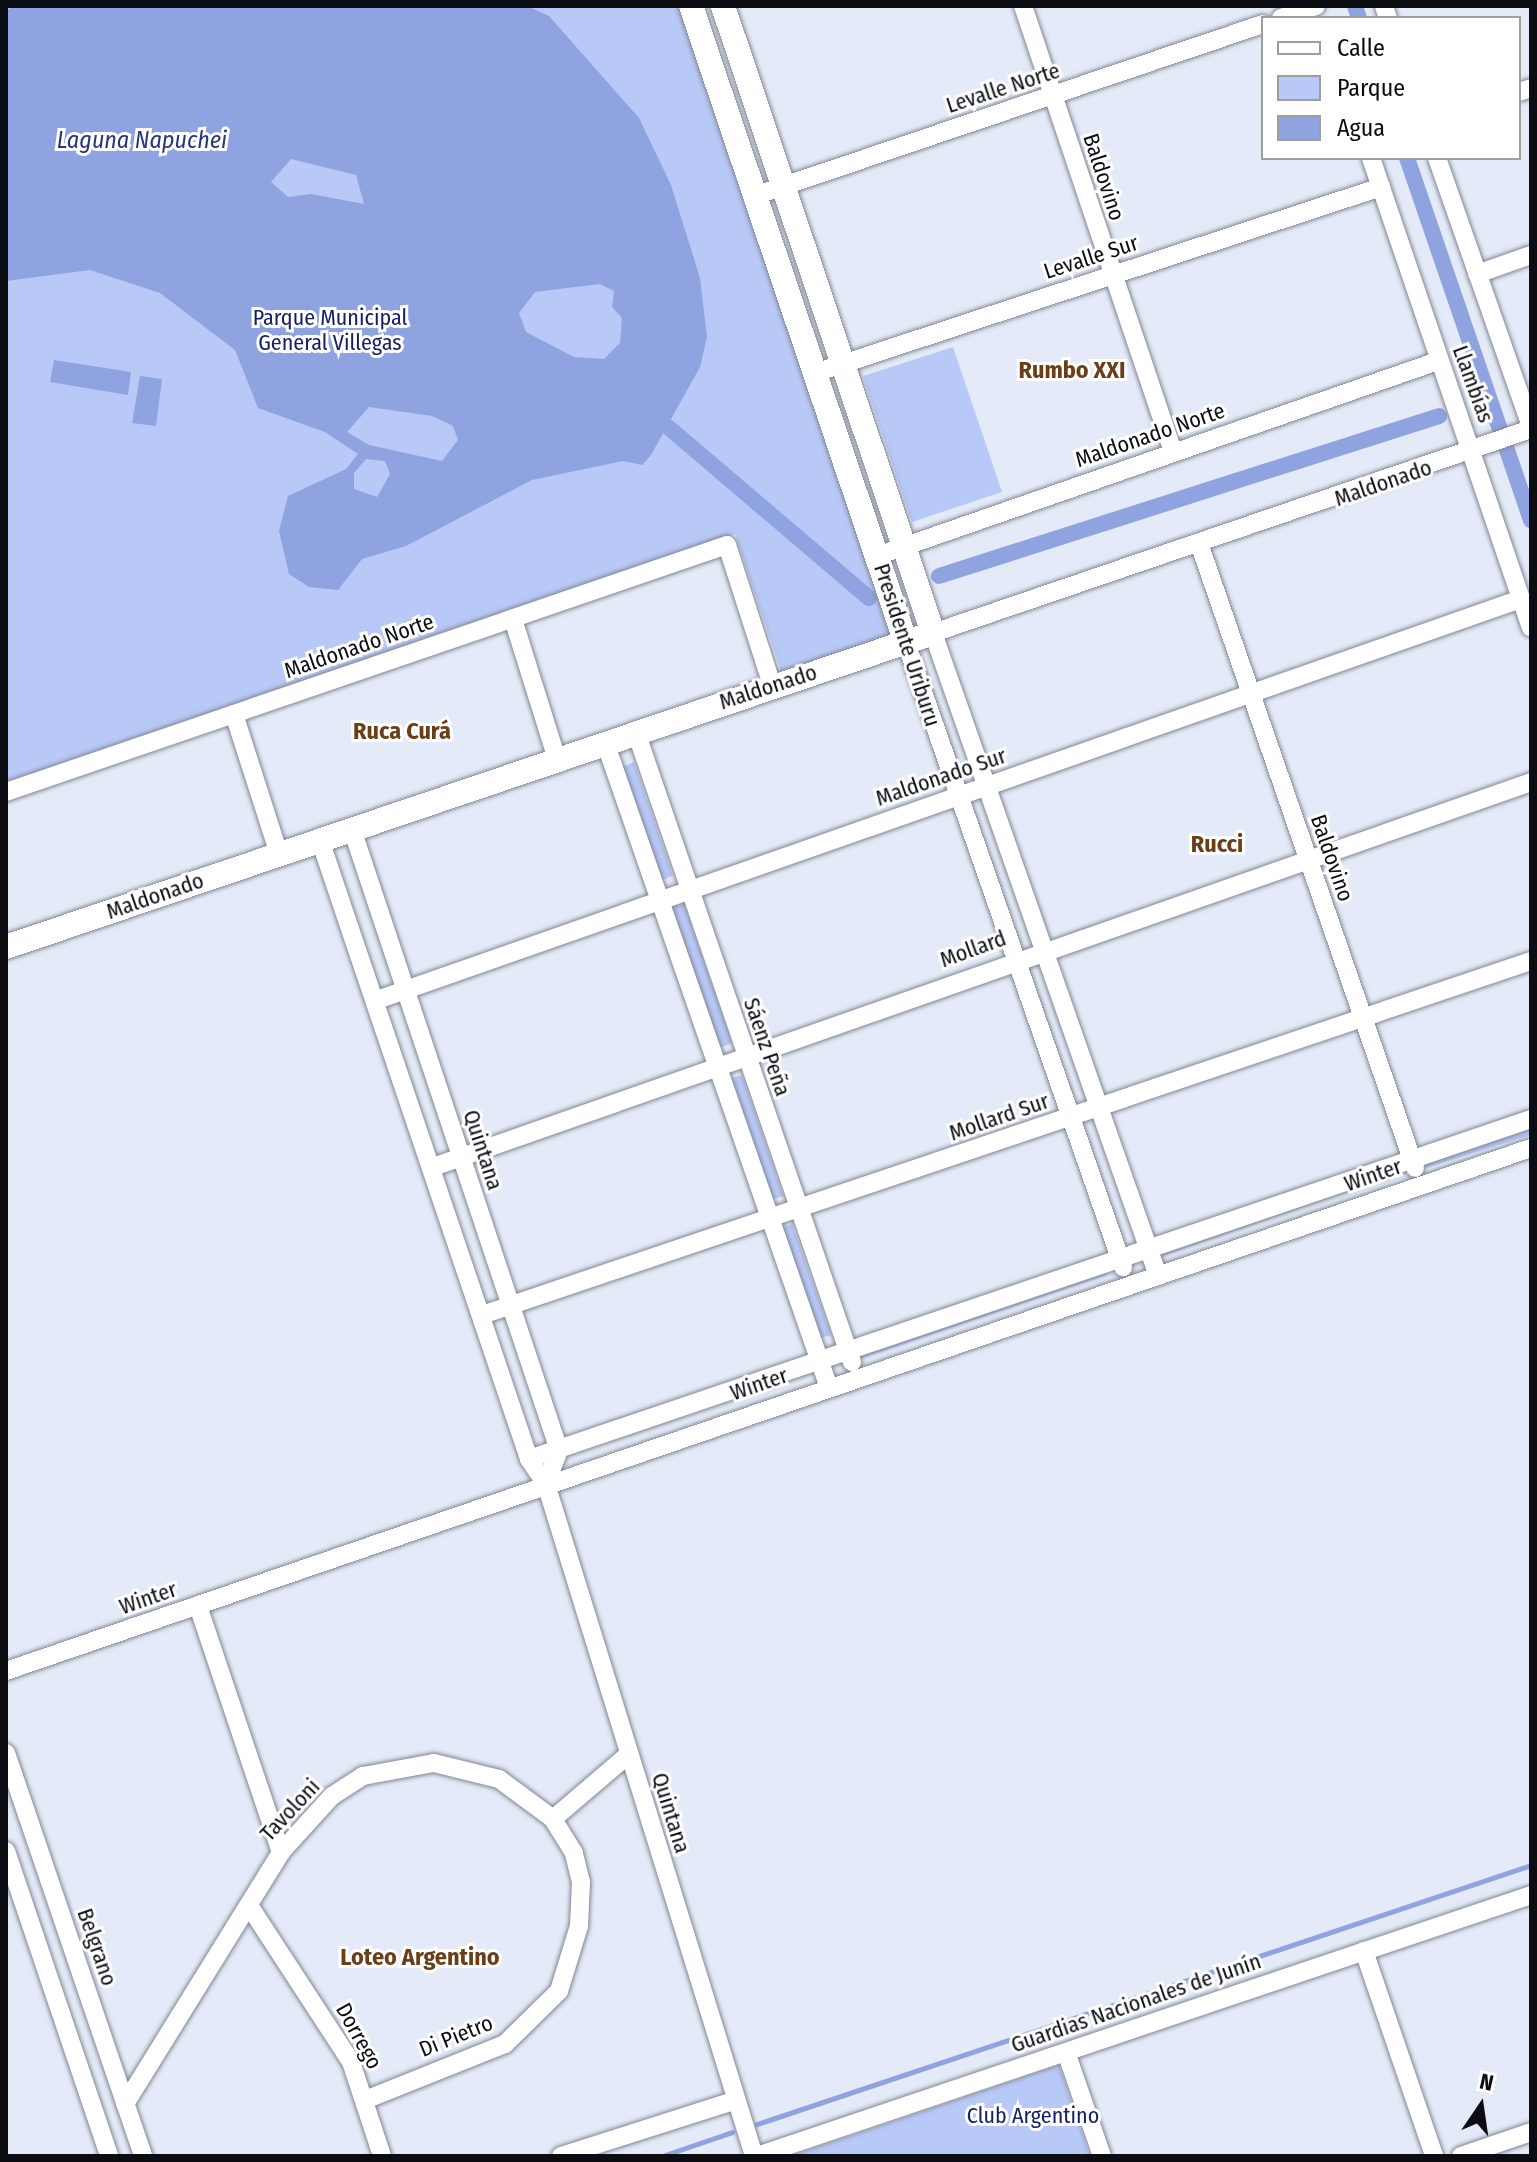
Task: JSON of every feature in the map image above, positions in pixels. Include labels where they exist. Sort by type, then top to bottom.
[{"type":"street","name":"Presidente Uriburu","points":[[691,6],[957,797],[1127,1283]]},
{"type":"street","name":"Presidente Uriburu","points":[[723,6],[984,787],[1095,1110],[1151,1248],[1157,1273]]},
{"type":"street","name":"Baldovino","points":[[1023,6],[1111,276],[1173,452]]},
{"type":"street","points":[[1287,16],[1318,6]]},
{"type":"street","name":"Levalle Norte","points":[[757,195],[1261,25]]},
{"type":"street","name":"Llambías","points":[[1372,160],[1531,627]]},
{"type":"street","name":"Llambías","points":[[1438,160],[1526,430]]},
{"type":"street","name":"Levalle Sur","points":[[815,373],[1381,187]]},
{"type":"street","points":[[1477,274],[1531,255]]},
{"type":"street","name":"Maldonado Norte","points":[[877,556],[1438,361]]},
{"type":"street","name":"Maldonado","points":[[6,947],[772,685],[1200,546],[1492,445],[1526,430]]},
{"type":"street","name":"Maldonado Norte","points":[[6,792],[727,545],[772,685]]},
{"type":"street","name":"Baldovino","points":[[1200,546],[1420,1185]]},
{"type":"street","name":"Maldonado Sur","points":[[377,1000],[1521,599]]},
{"type":"street","points":[[513,619],[557,759]]},
{"type":"street","points":[[234,714],[279,854]]},
{"type":"street","name":"Sáenz Peña","points":[[636,732],[856,1376]]},
{"type":"street","points":[[605,742],[713,1067],[828,1385]]},
{"type":"street","name":"Mollard","points":[[433,1167],[1306,857],[1531,782]]},
{"type":"street","name":"Quintana","points":[[352,829],[559,1450]]},
{"type":"street","name":"Quintana","points":[[320,840],[377,1000],[529,1459],[546,1484],[628,1755],[756,2156]]},
{"type":"street","name":"Mollard Sur","points":[[482,1315],[769,1222],[1531,961]]},
{"type":"street","name":"Winter","points":[[529,1459],[1531,1119]]},
{"type":"street","name":"Winter","points":[[6,1671],[828,1385],[1531,1148]]},
{"type":"street","points":[[546,1484],[559,1450]]},
{"type":"street","points":[[198,1606],[281,1852]]},
{"type":"street","name":"Belgrano","points":[[6,1753],[143,2156]]},
{"type":"street","points":[[553,1819],[628,1755]]},
{"type":"street","name":"Tavoloni","points":[[125,2104],[250,1907],[281,1852],[332,1796],[396,1766],[434,1763],[487,1775],[553,1819]]},
{"type":"street","name":"Di Pietro","points":[[365,2100],[505,2044],[559,1991],[579,1926],[581,1882],[574,1853],[553,1819]]},
{"type":"street","points":[[6,1851],[109,2156]]},
{"type":"street","name":"Guardias Nacionales de Junín","points":[[756,2156],[1531,1895]]},
{"type":"street","name":"Dorrego","points":[[250,1907],[351,2062],[382,2156]]},
{"type":"street","points":[[1364,1951],[1434,2156]]},
{"type":"street","points":[[55,1997],[86,1988]]},
{"type":"street","points":[[1066,2052],[1102,2156]]},
{"type":"street","points":[[561,2156],[736,2100]]},
{"type":"street","points":[[1461,2156],[1531,2132]]},
{"type":"green space","name":"Parque Municipal General Villegas","points":[[6,6],[681,6],[891,636],[782,674],[735,534],[6,782]]},
{"type":"green space","points":[[953,347],[1002,492],[912,522],[863,376]]},
{"type":"green space","points":[[634,762],[673,876],[661,880],[622,767]]},
{"type":"green space","points":[[684,904],[732,1043],[719,1048],[671,908]]},
{"type":"green space","points":[[742,1075],[783,1196],[771,1200],[729,1079]]},
{"type":"green space","points":[[1531,1123],[1531,1135],[1426,1168],[1422,1157]]},
{"type":"green space","points":[[1395,1166],[1398,1174],[1163,1256],[1160,1248]]},
{"type":"green space","points":[[792,1224],[831,1335],[821,1338],[781,1228]]},
{"type":"green space","points":[[1104,1264],[1107,1275],[860,1359],[856,1347]]},
{"type":"green space","name":"Club Argentino","points":[[1059,2065],[1090,2156],[791,2156]]},
{"type":"water","name":"Laguna Napuchei","points":[[12,6],[527,6],[549,16],[639,118],[671,185],[700,278],[707,337],[700,367],[651,455],[642,465],[623,461],[532,480],[406,546],[362,559],[338,590],[309,587],[289,574],[279,531],[288,496],[346,469],[358,454],[325,432],[258,408],[235,350],[160,293],[90,270],[6,281],[6,12]],"holes":[[[291,159],[356,175],[364,204],[311,194],[288,197],[271,182]],[[600,284],[614,291],[612,307],[622,318],[620,343],[604,359],[574,357],[526,332],[519,313],[535,292]],[[369,407],[432,416],[453,426],[458,440],[442,461],[369,445],[347,432]],[[366,459],[385,461],[390,474],[377,497],[354,489],[354,473]]]},
{"type":"water","points":[[54,360],[131,372],[128,395],[50,382]]},
{"type":"water","points":[[140,376],[162,379],[156,426],[132,423]]},
{"type":"waterway","points":[[1355,6],[1358,16]]},
{"type":"waterway","points":[[1408,160],[1531,520]]},
{"type":"waterway","points":[[939,576],[1439,416]]},
{"type":"waterway","points":[[668,427],[869,598]]},
{"type":"waterway","points":[[757,2124],[1531,1865]]},
{"type":"waterway","points":[[662,2156],[732,2132]]},
{"type":"district","name":"Rumbo XXI","points":[[1072,371]]},
{"type":"district","name":"Ruca Curá","points":[[402,732]]},
{"type":"district","name":"Rucci","points":[[1217,845]]},
{"type":"district","name":"Loteo Argentino","points":[[420,1958]]}]
